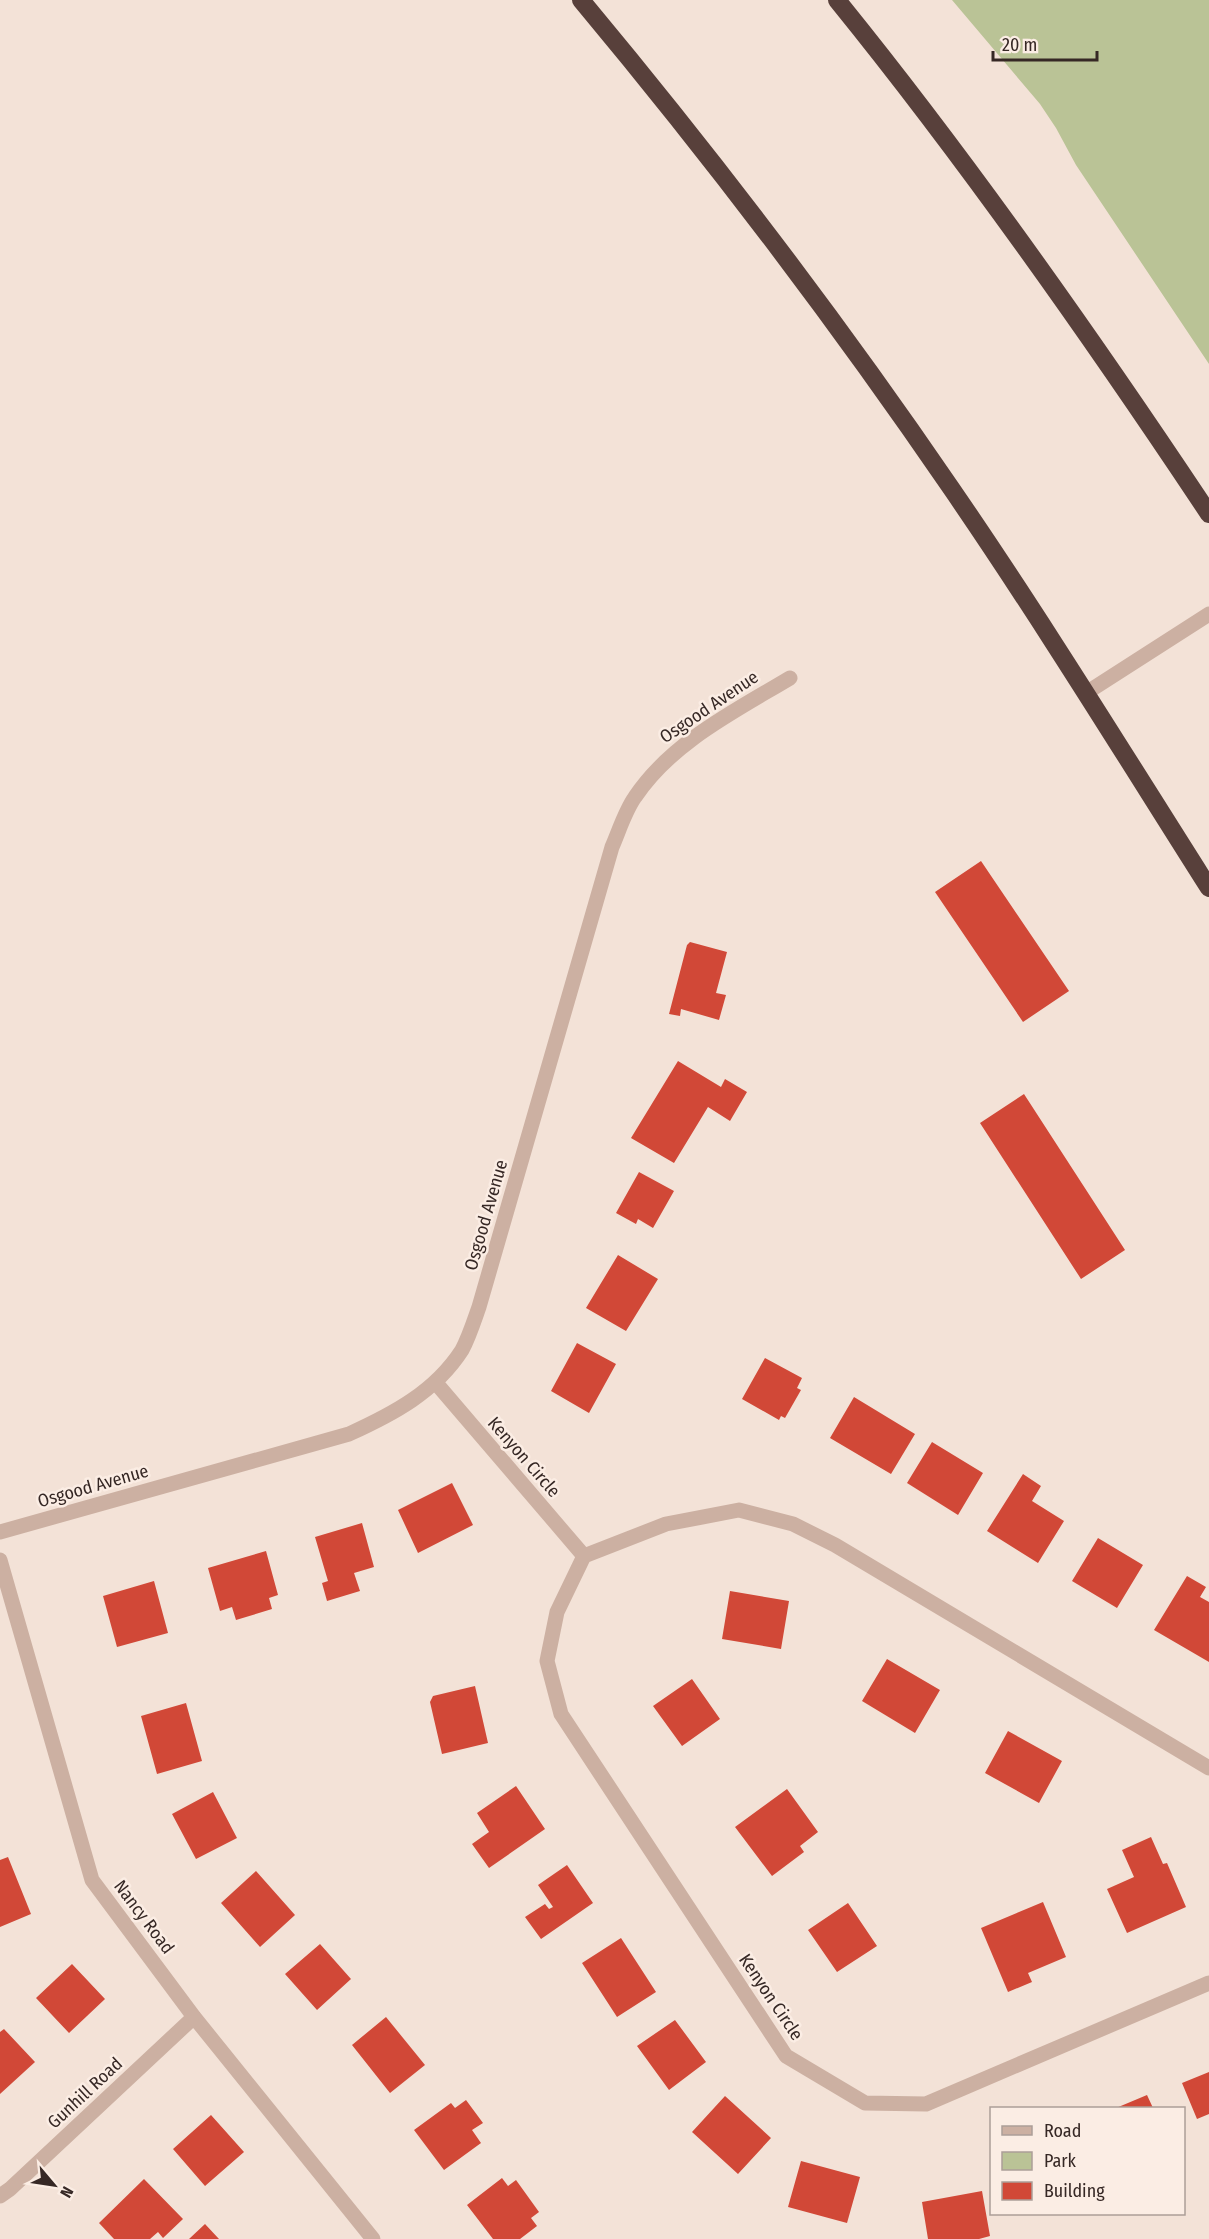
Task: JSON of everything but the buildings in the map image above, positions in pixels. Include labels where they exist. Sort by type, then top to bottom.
[{"type":"highway","points":[[581,0],[734,189],[841,332],[951,488],[1086,693],[1209,888]]},
{"type":"highway","points":[[837,0],[917,103],[1037,265],[1209,514]]},
{"type":"street","points":[[1086,693],[1209,614]]},
{"type":"street","name":"Osgood Avenue","points":[[0,1532],[349,1434],[393,1414],[436,1383],[462,1349],[479,1307],[612,847],[634,798],[667,759],[709,727],[790,678]]},
{"type":"street","name":"Kenyon Circle","points":[[436,1383],[584,1556],[557,1612],[547,1661],[561,1714],[786,2056],[865,2103],[926,2104],[1209,1983]]},
{"type":"street","points":[[584,1556],[666,1524],[740,1510],[793,1524],[835,1545],[1209,1768]]},
{"type":"street","name":"Nancy Road","points":[[0,1560],[92,1880],[194,2017],[373,2239]]},
{"type":"street","name":"Gunhill Road","points":[[0,2196],[194,2017]]},
{"type":"green space","points":[[952,0],[1209,0],[1209,364],[1076,165],[1040,104]]}]
